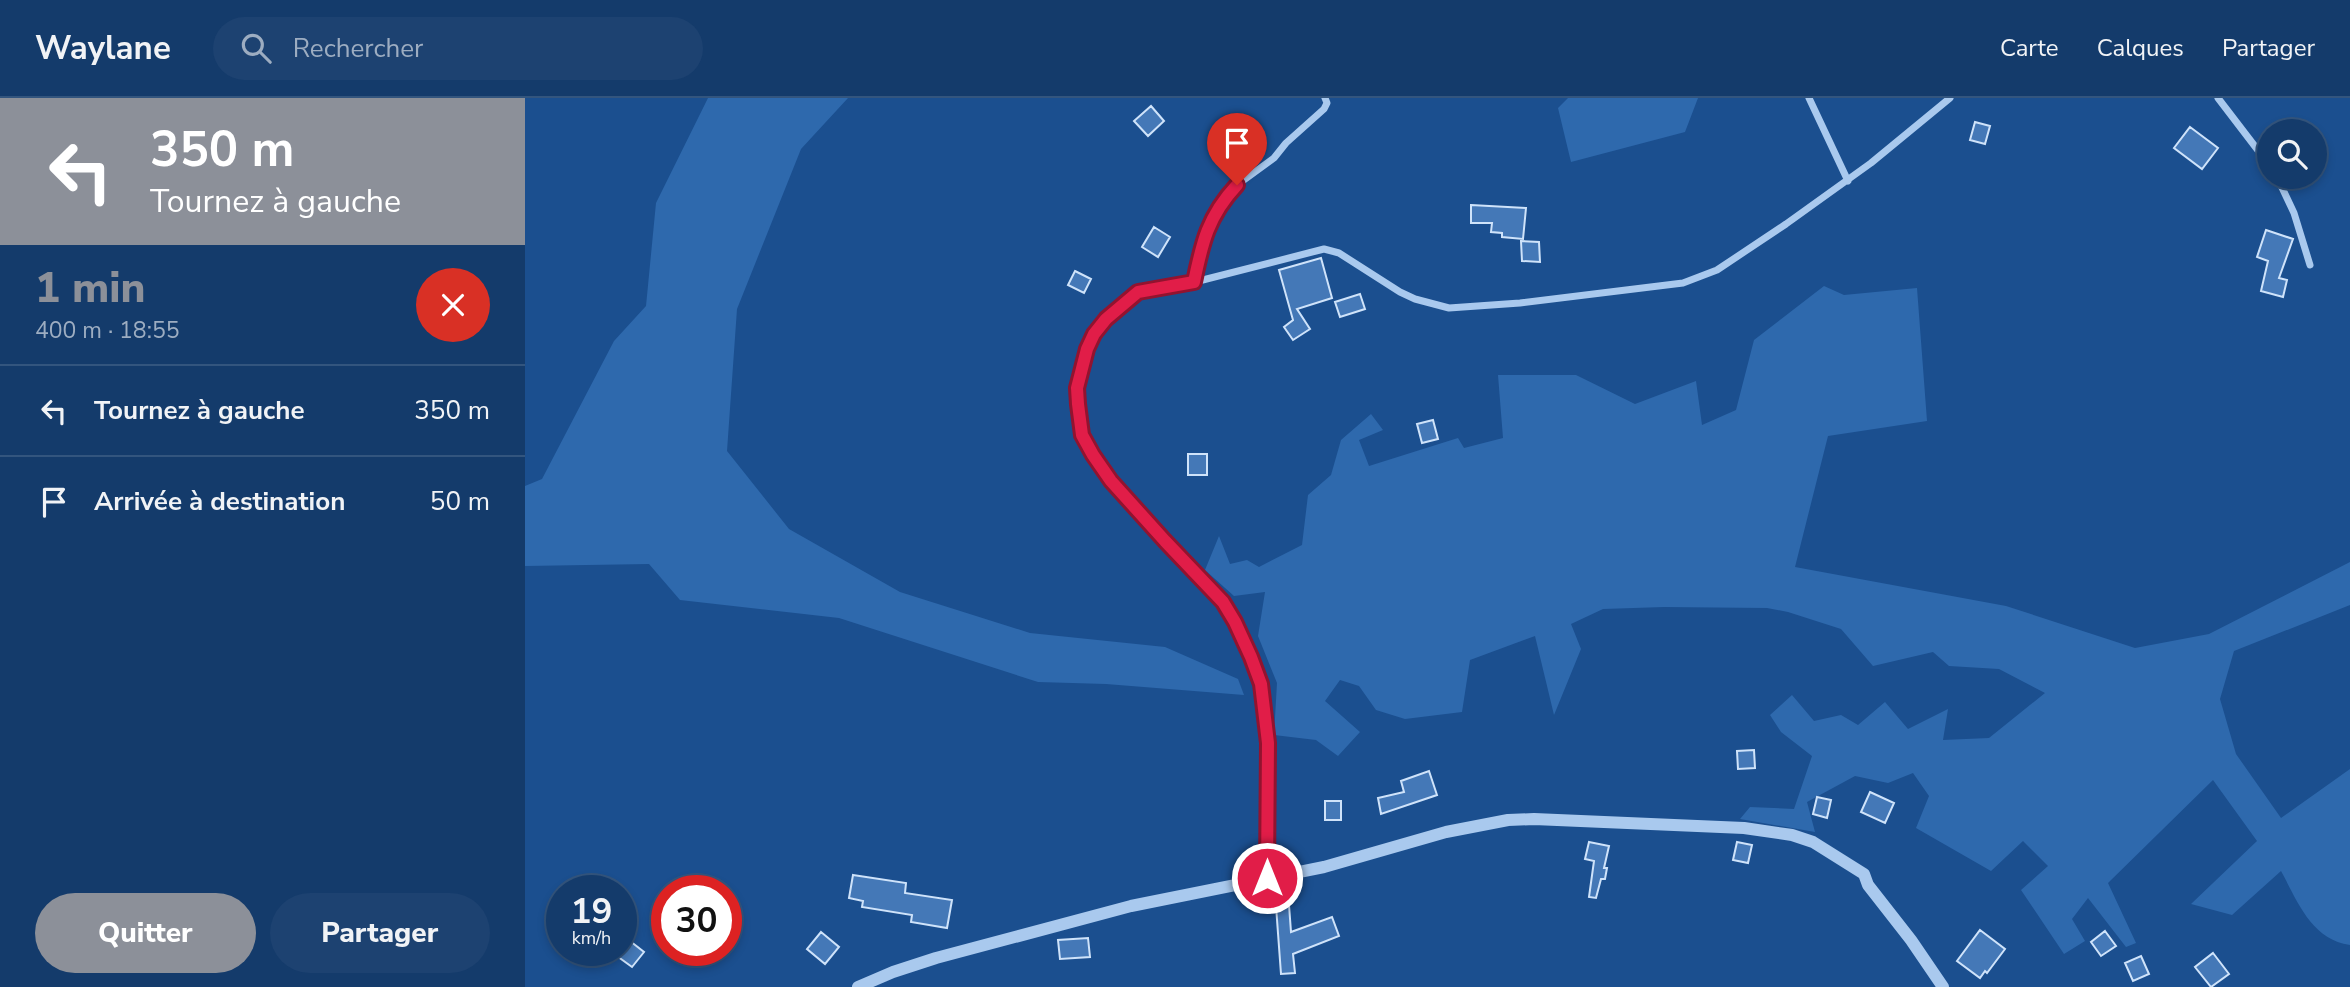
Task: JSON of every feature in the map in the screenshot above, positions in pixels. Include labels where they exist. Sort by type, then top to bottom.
[{"type":"street","points":[[1194,282],[1207,229],[1219,205],[1237,185],[1274,158],[1286,143],[1324,109],[1327,103],[1325,98]]},
{"type":"street","points":[[1809,98],[1848,181]]},
{"type":"street","points":[[1267,878],[1268,743],[1261,684],[1251,657],[1223,602],[1111,481],[1082,435],[1077,388],[1087,349],[1094,334],[1106,319],[1138,292],[1194,282],[1324,248],[1339,253],[1369,274],[1415,299],[1449,308],[1520,303],[1683,283],[1729,263],[1848,181],[1908,135],[1950,98]]},
{"type":"street","points":[[2218,98],[2257,149]]},
{"type":"street","points":[[2283,189],[2294,212],[2310,265]]},
{"type":"street","points":[[858,987],[936,958],[1131,906],[1369,856],[1446,832],[1508,820],[1534,819],[1759,829],[1813,842],[1864,874],[1868,885],[1904,930],[1943,987]]},
{"type":"shaded area","points":[[708,98],[848,98],[801,149],[737,309],[727,451],[789,529],[900,592],[1030,633],[1165,647],[1238,679],[1244,695],[1106,684],[1038,682],[839,618],[680,600],[649,564],[525,566],[525,486],[542,479],[614,341],[646,306],[656,203]]},
{"type":"shaded area","points":[[1568,98],[1698,98],[1685,132],[1571,162],[1558,108]]},
{"type":"shaded area","points":[[1824,286],[1844,295],[1917,288],[1927,421],[1828,436],[1795,567],[2006,606],[2135,648],[2209,634],[2350,562],[2350,605],[2234,651],[2220,699],[2236,754],[2281,818],[2350,769],[2350,945],[2325,935],[2316,927],[2300,906],[2281,871],[2232,915],[2191,904],[2257,841],[2213,780],[2108,883],[2136,943],[2126,947],[2088,898],[2072,919],[2085,941],[2064,954],[2021,890],[2048,866],[2023,841],[1991,871],[1916,828],[1929,796],[1913,773],[1888,783],[1855,776],[1807,802],[1815,832],[1740,819],[1750,807],[1794,809],[1812,756],[1781,732],[1770,715],[1792,695],[1814,721],[1841,715],[1858,725],[1885,702],[1908,729],[1948,709],[1943,740],[1989,738],[2045,693],[1999,669],[1949,666],[1933,652],[1873,666],[1841,629],[1788,612],[1767,608],[1603,609],[1571,624],[1581,649],[1554,715],[1535,636],[1470,660],[1462,712],[1405,719],[1376,710],[1359,686],[1340,680],[1325,701],[1360,732],[1338,756],[1316,740],[1274,735],[1277,683],[1258,636],[1265,592],[1234,596],[1205,570],[1219,536],[1230,564],[1247,560],[1259,567],[1302,545],[1308,495],[1331,475],[1341,440],[1371,414],[1383,430],[1359,440],[1369,466],[1458,438],[1464,448],[1503,438],[1498,375],[1576,375],[1635,404],[1696,381],[1702,425],[1736,410],[1754,340]]},
{"type":"building","points":[[1151,106],[1164,121],[1148,136],[1134,121]]},
{"type":"building","points":[[1975,122],[1990,126],[1985,144],[1970,140]]},
{"type":"building","points":[[2190,127],[2218,148],[2202,169],[2174,148]]},
{"type":"building","points":[[1471,205],[1526,208],[1523,239],[1502,237],[1502,233],[1491,232],[1492,223],[1471,223]]},
{"type":"building","points":[[1154,227],[1170,237],[1158,257],[1142,247]]},
{"type":"building","points":[[2266,230],[2293,239],[2279,278],[2287,280],[2283,297],[2261,291],[2268,261],[2257,257]]},
{"type":"building","points":[[1521,241],[1539,242],[1540,262],[1522,261]]},
{"type":"building","points":[[1321,258],[1332,298],[1297,309],[1310,329],[1293,340],[1284,327],[1293,320],[1279,270]]},
{"type":"building","points":[[1075,271],[1091,279],[1084,293],[1068,285]]},
{"type":"building","points":[[1360,294],[1365,309],[1340,317],[1335,302]]},
{"type":"building","points":[[1433,420],[1438,439],[1422,443],[1417,424]]},
{"type":"building","points":[[1188,454],[1207,454],[1207,475],[1188,475]]},
{"type":"building","points":[[1754,750],[1755,768],[1738,769],[1737,751]]},
{"type":"building","points":[[1429,771],[1437,795],[1381,814],[1378,798],[1404,792],[1401,781]]},
{"type":"building","points":[[1870,792],[1894,803],[1885,823],[1861,812]]},
{"type":"building","points":[[1817,797],[1831,800],[1827,818],[1813,814]]},
{"type":"building","points":[[1325,801],[1341,801],[1341,820],[1325,820]]},
{"type":"building","points":[[1589,842],[1609,846],[1604,868],[1607,868],[1605,879],[1601,879],[1596,898],[1589,897],[1594,861],[1585,859]]},
{"type":"building","points":[[1737,842],[1752,845],[1748,863],[1733,860]]},
{"type":"building","points":[[853,875],[906,883],[905,893],[952,900],[947,928],[911,922],[912,915],[862,907],[863,901],[849,898]]},
{"type":"building","points":[[1289,905],[1291,932],[1332,917],[1339,936],[1293,954],[1295,973],[1281,974],[1276,906]]},
{"type":"building","points":[[1980,930],[2005,949],[1980,978],[1957,961]]},
{"type":"building","points":[[2105,931],[2116,946],[2101,956],[2091,942]]},
{"type":"building","points":[[821,932],[839,947],[825,964],[807,949]]},
{"type":"building","points":[[1088,938],[1090,957],[1060,959],[1058,940]]},
{"type":"building","points":[[637,946],[644,952],[637,961]]},
{"type":"building","points":[[2213,953],[2229,974],[2211,987],[2195,967]]},
{"type":"building","points":[[2141,956],[2149,974],[2133,981],[2125,963]]},
{"type":"route","points":[[1237,185],[1219,205],[1207,229],[1194,282],[1133,294],[1094,334],[1087,349],[1077,388],[1082,435],[1093,455],[1111,481],[1223,602],[1251,657],[1261,684],[1268,743],[1267,878]]}]
